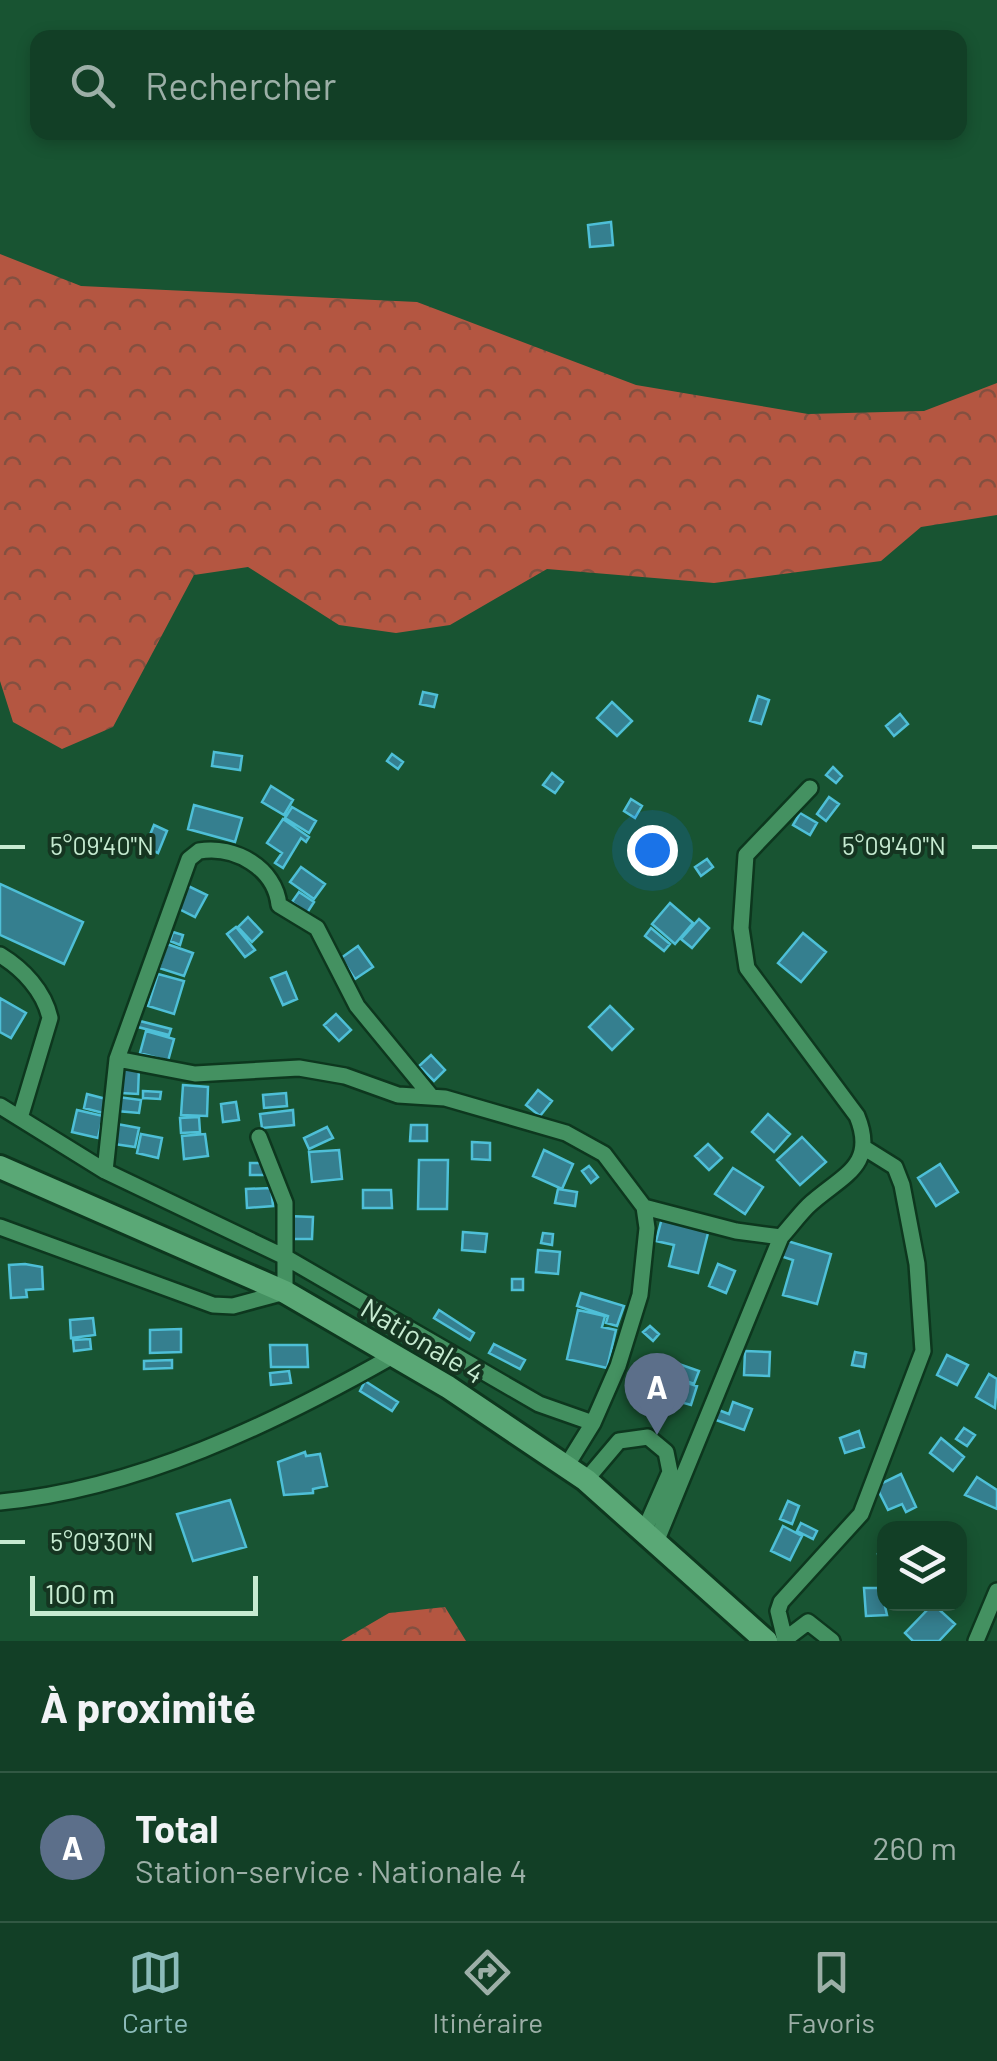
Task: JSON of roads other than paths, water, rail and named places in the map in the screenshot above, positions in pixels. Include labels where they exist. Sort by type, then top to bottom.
[{"type":"highway","name":"Nationale 4","points":[[0,1167],[284,1292],[448,1387],[576,1472],[778,1640]]},
{"type":"street","points":[[651,1534],[782,1237],[809,1205],[858,1163],[866,1137],[857,1116],[747,968],[742,943],[746,855],[810,788]]},
{"type":"street","points":[[105,1170],[118,1058],[189,859],[210,849],[246,858],[271,876],[279,904],[317,928],[358,1006],[431,1096]]},
{"type":"street","points":[[0,955],[19,966],[46,1004],[50,1018],[20,1118]]},
{"type":"street","points":[[118,1058],[195,1074],[299,1068],[345,1076],[398,1095],[431,1096],[566,1133],[604,1154],[644,1207],[647,1228],[640,1295],[618,1366],[576,1472]]},
{"type":"street","points":[[0,1106],[105,1170],[284,1257],[539,1404],[593,1423]]},
{"type":"street","points":[[0,1227],[213,1305],[233,1306],[284,1292],[285,1202],[260,1137]]},
{"type":"street","points":[[778,1640],[781,1602],[861,1514],[924,1350],[917,1264],[902,1185],[895,1167],[863,1147]]},
{"type":"street","points":[[644,1207],[736,1231],[782,1237]]},
{"type":"street","points":[[0,1502],[105,1482],[172,1458],[314,1400],[391,1356]]},
{"type":"street","points":[[576,1472],[620,1441],[648,1437],[666,1452],[670,1472],[651,1534]]},
{"type":"street","points":[[976,1641],[997,1590]]},
{"type":"street","points":[[778,1640],[808,1622],[832,1641]]},
{"type":"place","name":"Total","points":[[657,1435]]}]
